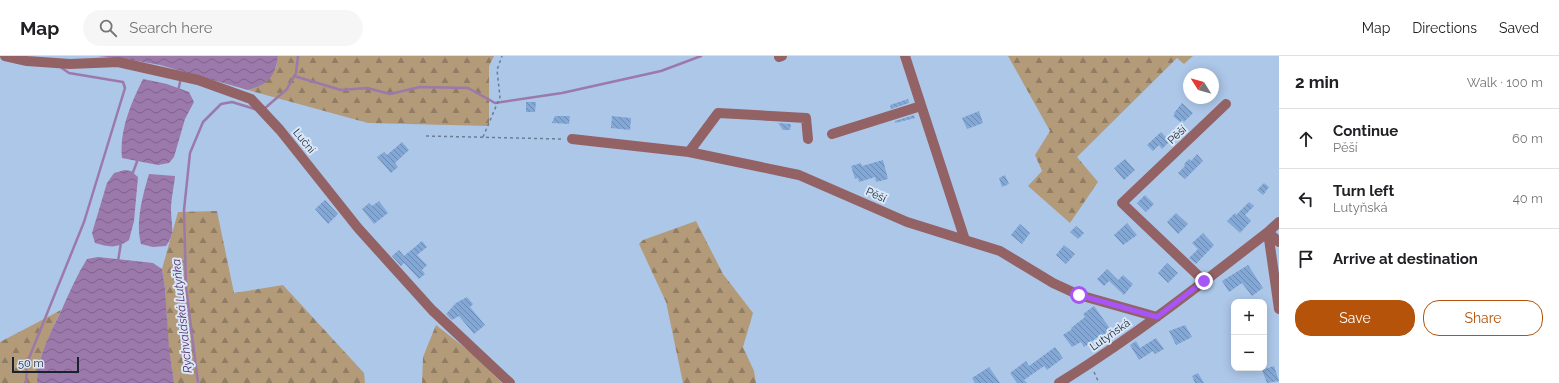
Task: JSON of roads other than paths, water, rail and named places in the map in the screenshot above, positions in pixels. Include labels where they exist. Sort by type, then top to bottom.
[{"type":"street","name":"Luční","points":[[5,56],[27,60],[70,64],[118,62],[198,80],[251,98],[280,130],[358,228],[427,304],[510,383]]},
{"type":"street","points":[[905,56],[966,240]]},
{"type":"street","name":"Pěší","points":[[1204,281],[1122,203],[1226,104]]},
{"type":"street","points":[[832,134],[921,106]]},
{"type":"street","points":[[688,152],[718,113],[806,118],[808,139]]},
{"type":"street","name":"Pěší","points":[[572,139],[688,152],[799,175],[907,222],[1000,251],[1053,283],[1079,295],[1157,317]]},
{"type":"street","name":"Lutyňská","points":[[1059,383],[1157,317],[1279,222]]},
{"type":"street","points":[[1268,232],[1279,242]]},
{"type":"street","points":[[1268,232],[1279,309]]},
{"type":"water","points":[[98,56],[278,56],[275,69],[270,78],[261,85],[248,90],[160,65]]},
{"type":"water","points":[[143,79],[167,84],[189,92],[194,102],[185,119],[174,157],[169,163],[158,165],[122,158],[122,138],[124,127],[130,107]]},
{"type":"water","points":[[125,170],[131,171],[138,177],[134,221],[129,240],[116,246],[95,243],[92,233],[107,183],[114,173]]},
{"type":"water","points":[[149,174],[175,176],[171,206],[172,233],[166,246],[153,247],[141,244],[139,236],[139,218]]},
{"type":"water","points":[[98,257],[153,263],[162,269],[165,288],[169,349],[174,383],[37,383],[39,364],[45,345],[73,284],[87,259]]},
{"type":"waterway","name":"Rychvaldská Lutyňka","points":[[264,109],[287,89],[296,73],[298,56]]},
{"type":"waterway","points":[[294,76],[341,90],[367,88],[390,94],[420,87],[468,88],[495,103],[562,93],[661,71],[701,56]]},
{"type":"waterway","points":[[26,383],[27,363],[84,222],[125,88],[123,82],[69,73],[59,66]]},
{"type":"waterway","points":[[178,91],[181,78]]},
{"type":"waterway","name":"Rychvaldská Lutyňka","points":[[198,383],[186,288],[184,210],[190,153],[203,122],[221,104],[232,102],[258,110]]},
{"type":"waterway","points":[[132,175],[138,159]]},
{"type":"waterway","points":[[118,261],[121,243]]}]
